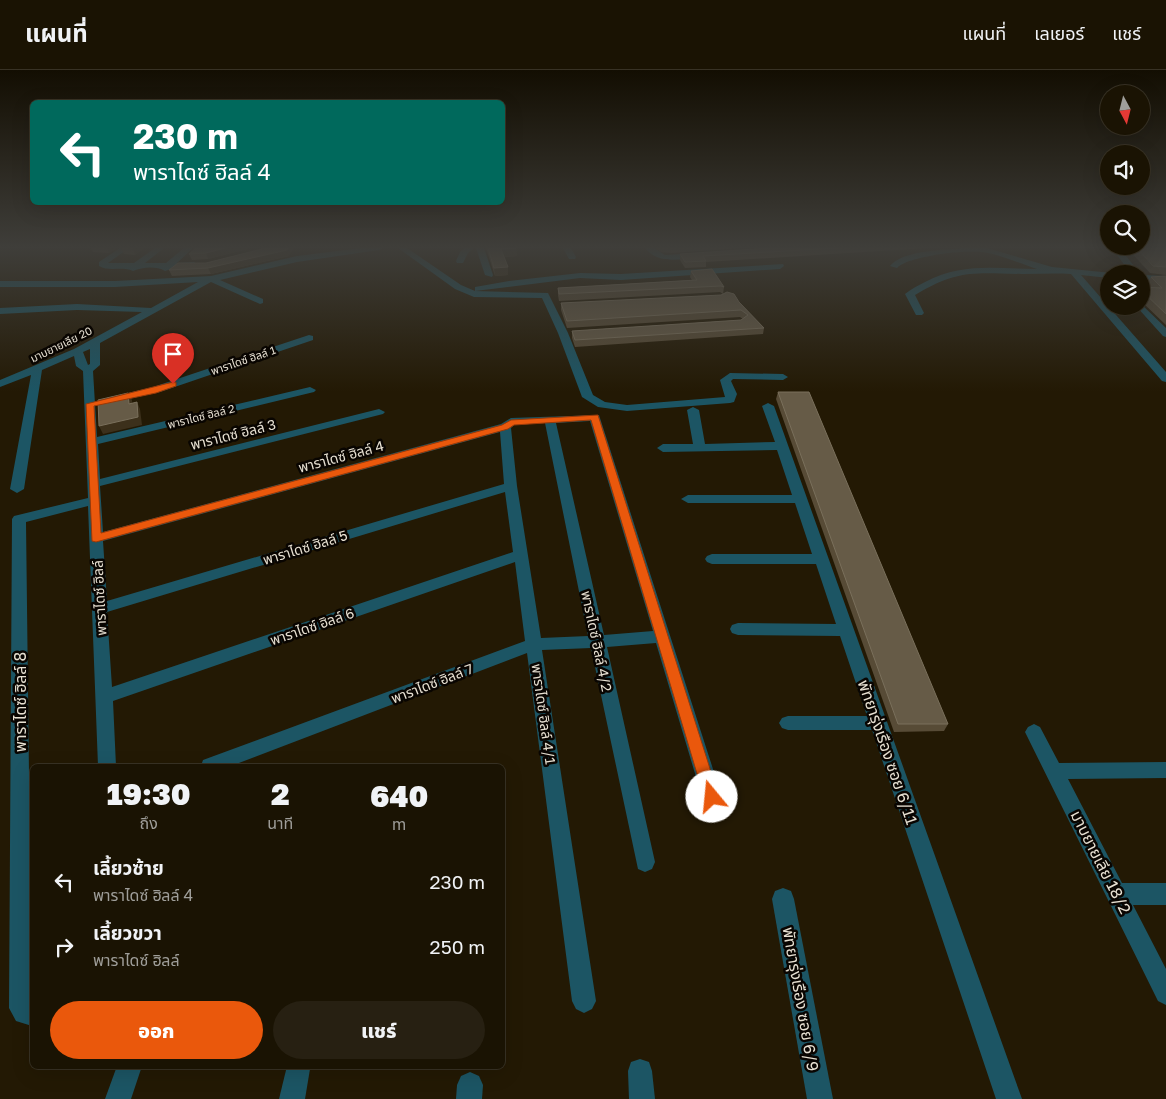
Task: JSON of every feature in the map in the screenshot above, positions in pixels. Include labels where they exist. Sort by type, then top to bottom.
[{"type":"street","name":"มาบยายเลีย 20","points":[[0,384],[37,370],[78,351],[178,296]]},
{"type":"street","points":[[249,296],[260,301]]},
{"type":"street","points":[[546,296],[554,305],[568,333],[588,397],[602,405],[627,408],[720,402],[730,400],[731,394],[725,380],[730,376],[783,377]]},
{"type":"street","points":[[911,296],[919,313]]},
{"type":"street","points":[[1095,296],[1166,379]]},
{"type":"street","points":[[0,311],[76,308],[150,310]]},
{"type":"street","points":[[1148,315],[1166,334]]},
{"type":"street","name":"พาราไดซ์ ฮิลล์ 1","points":[[90,404],[156,390],[309,338]]},
{"type":"street","name":"พาราไดซ์ ฮิลล์","points":[[88,370],[94,365],[95,342]]},
{"type":"street","name":"พาราไดซ์ ฮิลล์","points":[[78,351],[81,366],[88,370]]},
{"type":"street","points":[[17,489],[37,370]]},
{"type":"street","name":"พาราไดซ์ ฮิลล์","points":[[88,370],[108,764]]},
{"type":"street","name":"พาราไดซ์ ฮิลล์ 2","points":[[92,442],[310,390]]},
{"type":"street","name":"พัทยารุ่งเรือง ซอย 6/11","points":[[768,406],[1009,1099]]},
{"type":"street","points":[[693,410],[700,447]]},
{"type":"street","name":"พาราไดซ์ ฮิลล์ 3","points":[[94,484],[379,412]]},
{"type":"street","name":"พาราไดซ์ ฮิลล์ 4","points":[[96,538],[505,427],[511,422],[595,417],[662,636]]},
{"type":"street","name":"พาราไดซ์ ฮิลล์ 4/2","points":[[550,420],[645,862]]},
{"type":"street","name":"พาราไดซ์ ฮิลล์ 4/1","points":[[505,427],[511,486],[584,1001]]},
{"type":"street","points":[[663,448],[782,446]]},
{"type":"street","name":"พาราไดซ์ ฮิลล์ 5","points":[[100,609],[511,486]]},
{"type":"street","points":[[688,499],[800,499]]},
{"type":"street","name":"พาราไดซ์ ฮิลล์ 8","points":[[27,1011],[19,519],[95,500]]},
{"type":"street","name":"พาราไดซ์ ฮิลล์ 6","points":[[104,696],[521,555]]},
{"type":"street","points":[[712,559],[821,559]]},
{"type":"street","points":[[738,629],[846,630]]},
{"type":"street","points":[[662,636],[712,797]]},
{"type":"street","name":"พาราไดซ์ ฮิลล์ 7","points":[[215,764],[534,644],[597,642],[662,636]]},
{"type":"street","points":[[788,723],[878,722]]},
{"type":"street","name":"มาบยายเลีย 18/2","points":[[1034,732],[1166,993]]},
{"type":"street","points":[[1055,771],[1166,770]]},
{"type":"street","points":[[1117,894],[1166,894]]},
{"type":"street","name":"พัทยารุ่งเรือง ซอย 6/9","points":[[783,899],[820,1099]]},
{"type":"street","points":[[118,1099],[129,1069]]},
{"type":"street","points":[[292,1099],[298,1069]]},
{"type":"street","points":[[640,1072],[642,1099]]},
{"type":"building","points":[[735,296],[764,328],[575,340],[572,331],[741,320],[748,315],[741,310],[567,321],[561,303]]},
{"type":"building","points":[[1150,296],[1166,296],[1166,314],[1150,299]]},
{"type":"building","points":[[778,392],[809,392],[948,724],[898,724]]},
{"type":"building","points":[[128,393],[129,404],[137,402],[138,417],[99,426],[98,400]]},
{"type":"route","points":[[173,384],[156,390],[90,404],[96,538],[505,427],[511,422],[595,417],[712,797]]}]
